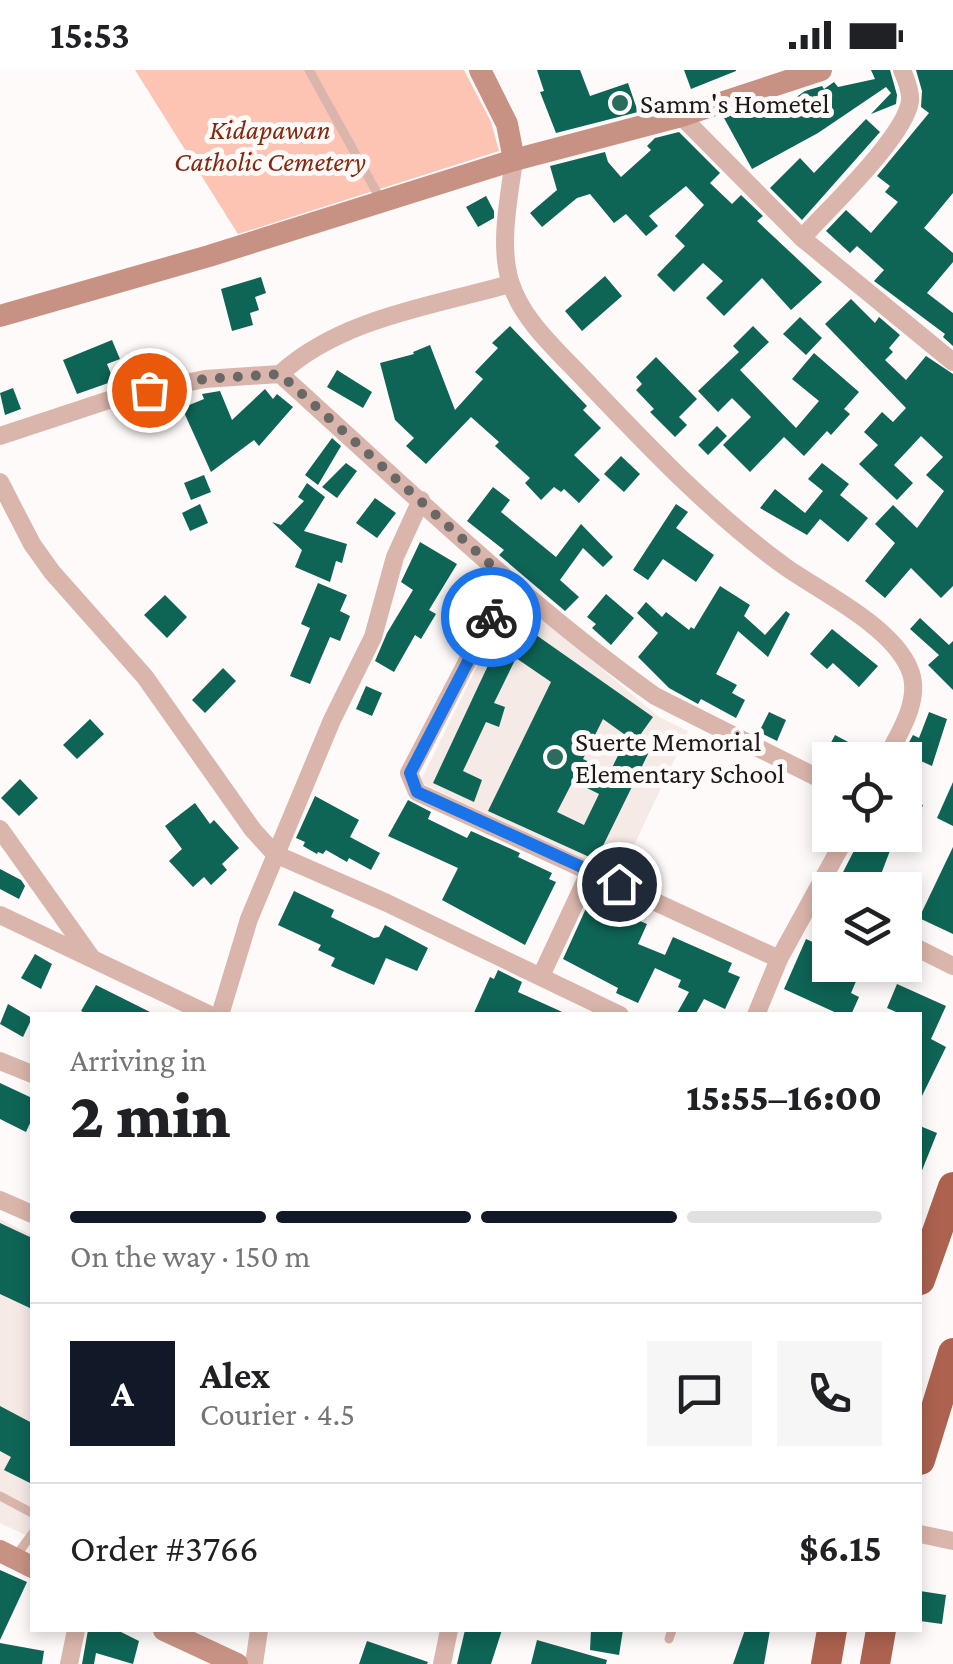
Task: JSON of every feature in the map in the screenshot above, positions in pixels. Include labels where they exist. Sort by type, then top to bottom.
[{"type":"highway","points":[[922,1274],[953,1187]]},
{"type":"highway","points":[[922,1454],[953,1353]]},
{"type":"highway","points":[[826,1664],[832,1632]]},
{"type":"highway","points":[[875,1664],[882,1632]]},
{"type":"street","points":[[480,70],[507,124],[514,160],[505,260],[510,284],[535,326],[711,506],[787,568],[860,616],[898,651],[910,670],[912,693],[907,718],[895,742]]},
{"type":"street","points":[[0,316],[209,256],[514,160],[682,116],[821,70]]},
{"type":"street","points":[[802,238],[868,167],[905,112],[910,95],[902,70]]},
{"type":"street","points":[[682,116],[802,238],[953,362]]},
{"type":"street","points":[[0,436],[121,396],[205,379],[280,374],[300,355],[327,339],[510,284]]},
{"type":"street","points":[[280,374],[509,581],[655,696],[812,775]]},
{"type":"street","points":[[0,482],[32,544],[52,572],[145,677],[253,830],[275,854],[614,1012]]},
{"type":"street","points":[[221,1012],[249,919],[372,636],[395,558],[421,500]]},
{"type":"street","points":[[509,581],[410,773],[417,792],[779,960]]},
{"type":"street","points":[[0,830],[92,958]]},
{"type":"street","points":[[541,976],[590,870]]},
{"type":"street","points":[[0,915],[204,1012]]},
{"type":"street","points":[[757,1012],[779,960],[812,916]]},
{"type":"street","points":[[922,950],[953,966]]},
{"type":"street","points":[[0,1061],[30,1073]]},
{"type":"street","points":[[0,1200],[30,1213]]},
{"type":"street","points":[[922,1534],[953,1541]]},
{"type":"street","points":[[69,1664],[76,1632]]},
{"type":"street","points":[[168,1632],[237,1664]]},
{"type":"street","points":[[254,1664],[258,1632]]},
{"type":"street","points":[[442,1664],[449,1632]]},
{"type":"lane","points":[[309,70],[380,200]]},
{"type":"lane","points":[[0,1496],[30,1512]]},
{"type":"lane","points":[[16,1559],[30,1537]]},
{"type":"shaded area","name":"Suerte Memorial Elementary School","points":[[510,600],[520,600],[659,717],[688,731],[619,877],[420,782]]},
{"type":"shaded area","points":[[0,1219],[30,1234],[30,1537],[0,1523]]},
{"type":"green space","name":"Kidapawan Catholic Cemetery","points":[[135,70],[464,70],[491,122],[499,151],[238,234]]},
{"type":"building","points":[[537,70],[580,70],[590,96],[628,83],[638,112],[556,133],[540,92],[544,91]]},
{"type":"building","points":[[684,70],[736,70],[736,71],[691,89]]},
{"type":"building","points":[[871,70],[890,70],[896,104],[871,114],[891,93],[886,87],[818,133],[752,169],[724,118],[765,104],[772,114],[805,91],[822,86],[824,89],[834,82],[838,87],[875,79]]},
{"type":"building","points":[[916,70],[953,70],[953,193],[924,228],[953,253],[953,262],[927,293],[953,313],[953,346],[943,337],[945,334],[874,281],[884,270],[857,246],[850,253],[826,231],[846,210],[871,233],[898,202],[885,192],[890,186],[877,176],[929,113],[921,107],[922,91]]},
{"type":"building","points":[[866,119],[880,132],[802,220],[770,188],[800,158],[814,173]]},
{"type":"building","points":[[679,132],[720,173],[710,183],[732,204],[741,195],[763,216],[757,221],[822,282],[791,310],[762,278],[724,316],[706,298],[723,281],[703,263],[674,292],[657,275],[685,246],[675,236],[704,205],[686,186],[649,216],[658,226],[646,236],[626,214],[614,223],[590,194],[577,198],[542,227],[530,213],[557,190],[550,166],[605,152],[621,177],[651,150],[647,146],[655,138]]},
{"type":"building","points":[[486,196],[494,218],[478,227],[466,207]]},
{"type":"building","points":[[605,276],[622,296],[582,331],[565,311]]},
{"type":"building","points":[[261,277],[266,293],[255,297],[259,310],[250,313],[253,325],[232,331],[221,289]]},
{"type":"building","points":[[851,299],[875,323],[879,317],[900,335],[885,360],[906,380],[926,356],[953,374],[953,586],[941,598],[911,568],[885,598],[865,581],[895,543],[875,524],[893,505],[917,528],[944,491],[926,475],[943,457],[921,436],[894,465],[913,483],[897,500],[859,464],[878,445],[864,432],[882,412],[893,422],[906,408],[825,324]]},
{"type":"building","points":[[800,317],[822,338],[806,355],[783,334]]},
{"type":"building","points":[[510,326],[587,406],[583,410],[601,428],[574,455],[600,480],[579,503],[564,489],[561,492],[554,487],[541,500],[525,483],[530,478],[471,417],[426,464],[406,446],[414,438],[395,420],[380,363],[414,354],[430,345],[455,410],[483,379],[475,372],[498,348],[492,343]]},
{"type":"building","points":[[753,326],[769,342],[740,370],[796,428],[819,401],[792,379],[814,353],[859,392],[844,409],[850,414],[804,456],[784,437],[750,472],[723,445],[751,417],[732,398],[718,412],[698,391],[739,352],[733,346]]},
{"type":"building","points":[[112,340],[120,359],[107,364],[114,381],[77,394],[63,360]]},
{"type":"building","points":[[656,357],[697,399],[679,417],[687,425],[675,437],[650,412],[654,409],[636,390],[642,384],[636,377]]},
{"type":"building","points":[[337,370],[372,392],[363,408],[327,387]]},
{"type":"building","points":[[13,388],[21,409],[5,415],[0,393]]},
{"type":"building","points":[[265,389],[273,399],[277,394],[293,407],[259,446],[254,440],[211,472],[182,408],[204,399],[202,394],[220,391],[232,420]]},
{"type":"building","points":[[717,426],[727,436],[708,455],[698,445]]},
{"type":"building","points":[[332,438],[341,446],[318,485],[305,475]]},
{"type":"building","points":[[621,456],[640,474],[624,492],[604,474]]},
{"type":"building","points":[[346,463],[357,471],[337,498],[322,487]]},
{"type":"building","points":[[822,463],[849,484],[840,495],[868,518],[848,542],[820,519],[807,535],[760,508],[775,489],[805,513],[823,491],[808,479]]},
{"type":"building","points":[[204,475],[211,492],[191,500],[184,483]]},
{"type":"building","points":[[307,483],[325,497],[304,531],[347,544],[342,563],[336,561],[330,582],[295,567],[302,550],[272,522],[281,525],[304,501],[298,497]]},
{"type":"building","points":[[493,487],[510,500],[501,512],[556,557],[581,524],[613,557],[603,567],[583,548],[560,580],[579,597],[565,611],[499,555],[504,550],[467,521]]},
{"type":"building","points":[[375,498],[396,513],[377,538],[356,523]]},
{"type":"building","points":[[200,504],[208,523],[190,531],[182,513]]},
{"type":"building","points":[[676,504],[688,512],[676,528],[714,555],[696,582],[663,559],[648,580],[633,570]]},
{"type":"building","points":[[420,542],[457,564],[429,610],[436,614],[421,639],[415,635],[394,672],[375,661],[413,590],[401,582]]},
{"type":"building","points":[[318,583],[347,595],[340,611],[350,616],[340,641],[330,637],[310,684],[290,676],[310,628],[301,624]]},
{"type":"building","points":[[720,586],[750,605],[744,616],[765,635],[786,611],[790,614],[768,657],[738,631],[716,674],[737,685],[732,693],[745,700],[736,718],[701,699],[698,704],[669,688],[638,657],[658,633],[637,613],[646,602],[662,617],[666,612],[689,630],[694,629]]},
{"type":"building","points":[[606,594],[634,618],[611,645],[592,628],[596,624],[587,617]]},
{"type":"building","points":[[165,595],[187,617],[167,638],[144,615]]},
{"type":"building","points":[[513,612],[533,621],[529,630],[653,717],[635,742],[603,719],[583,759],[610,772],[626,739],[650,750],[596,860],[488,811],[551,682],[516,658],[494,703],[505,707],[499,727],[486,722],[463,771],[482,780],[474,802],[433,783]],"holes":[[[573,781],[599,794],[584,825],[557,812]]]},
{"type":"building","points":[[920,618],[949,645],[953,641],[953,690],[928,665],[939,655],[910,629]]},
{"type":"building","points":[[832,629],[878,666],[859,687],[833,663],[827,669],[810,654]]},
{"type":"building","points":[[223,668],[236,681],[205,713],[192,700]]},
{"type":"building","points":[[366,686],[382,693],[372,716],[356,709]]},
{"type":"building","points":[[769,712],[786,720],[777,741],[759,732]]},
{"type":"building","points":[[929,712],[947,719],[932,766],[922,762],[922,742],[909,742],[913,735],[919,738]]},
{"type":"building","points":[[90,719],[104,734],[77,759],[63,745]]},
{"type":"building","points":[[20,779],[38,798],[19,816],[1,798]]},
{"type":"building","points":[[953,782],[953,826],[937,818]]},
{"type":"building","points":[[315,796],[359,820],[350,837],[380,853],[371,870],[326,850],[317,854],[296,838]]},
{"type":"building","points":[[408,800],[431,812],[428,819],[467,838],[471,831],[520,853],[518,857],[552,873],[549,879],[556,882],[525,945],[442,900],[458,868],[388,836]]},
{"type":"building","points":[[195,803],[210,824],[214,820],[239,848],[222,864],[227,870],[211,885],[204,877],[193,887],[169,861],[182,849],[165,826]]},
{"type":"building","points":[[953,847],[953,934],[922,919],[922,912]]},
{"type":"building","points":[[853,852],[890,852],[882,872],[843,872]]},
{"type":"building","points":[[0,869],[25,886],[19,899],[0,889]]},
{"type":"building","points":[[294,891],[334,910],[331,917],[374,938],[379,937],[385,925],[428,948],[417,971],[386,958],[374,985],[331,966],[335,958],[318,950],[321,945],[278,925]]},
{"type":"building","points":[[593,893],[605,899],[602,905],[647,924],[638,944],[665,955],[673,937],[732,963],[728,972],[740,977],[725,1009],[704,999],[697,1012],[678,1012],[689,992],[678,987],[681,980],[655,968],[638,1003],[563,959]]},
{"type":"building","points":[[806,939],[812,942],[812,982],[856,982],[851,993],[859,997],[852,1012],[834,1012],[784,989]]},
{"type":"building","points":[[35,954],[52,964],[41,989],[21,978]]},
{"type":"building","points":[[498,970],[522,982],[518,992],[562,1012],[474,1012],[490,977],[494,979]]},
{"type":"building","points":[[897,984],[946,1006],[931,1039],[946,1047],[922,1096],[922,1012],[887,1008]]},
{"type":"building","points":[[96,985],[150,1012],[83,1012]]},
{"type":"building","points":[[8,1004],[30,1017],[23,1037],[0,1024]]},
{"type":"building","points":[[0,1083],[30,1097],[26,1132],[0,1119]]},
{"type":"building","points":[[922,1127],[937,1133],[922,1170]]},
{"type":"building","points":[[0,1223],[30,1237],[30,1308],[0,1294]]},
{"type":"building","points":[[0,1406],[30,1422],[30,1483],[4,1470],[11,1457],[0,1451]]},
{"type":"building","points":[[0,1570],[27,1582],[0,1640]]},
{"type":"building","points":[[922,1591],[946,1595],[942,1624],[922,1621]]},
{"type":"building","points":[[88,1632],[121,1632],[139,1641],[133,1664],[96,1653],[94,1664],[82,1664]]},
{"type":"building","points":[[465,1632],[501,1632],[491,1664],[457,1664]]},
{"type":"building","points":[[591,1632],[623,1632],[619,1655],[590,1650]]},
{"type":"building","points":[[744,1632],[770,1632],[764,1664],[733,1664]]},
{"type":"building","points":[[537,1640],[607,1660],[606,1664],[531,1664]]},
{"type":"building","points":[[367,1641],[428,1662],[359,1664]]},
{"type":"building","points":[[0,1643],[44,1651],[42,1664],[0,1664]]},
{"type":"way so far","points":[[149,390],[205,379],[280,374],[509,581],[491,617]]},
{"type":"place","name":"Samm's Hometel","points":[[620,103]]},
{"type":"place","name":"Suerte Memorial Elementary School","points":[[555,757]]},
{"type":"route","points":[[491,617],[410,773],[417,792],[619,884]]}]
